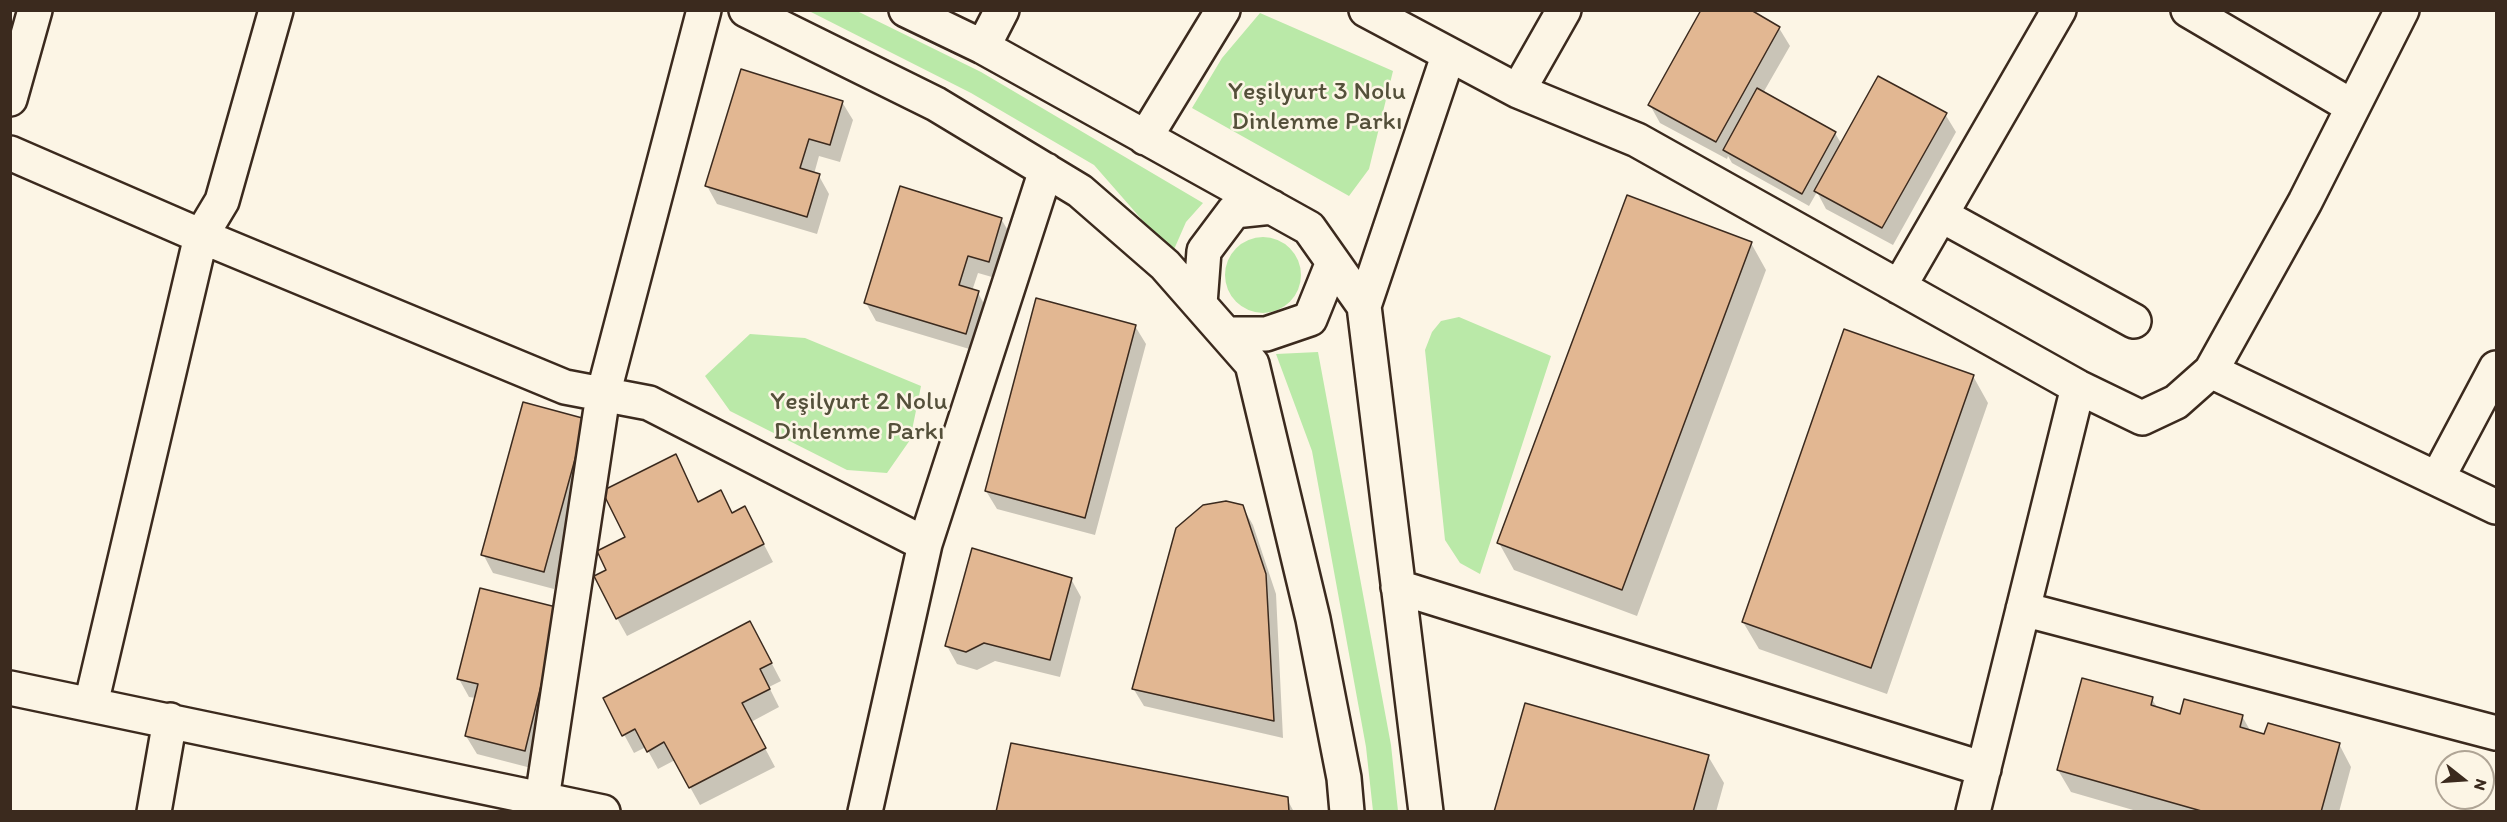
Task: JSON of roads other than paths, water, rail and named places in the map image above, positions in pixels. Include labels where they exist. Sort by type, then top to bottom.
[{"type":"street","points":[[10,99],[35,10]]},
{"type":"street","points":[[91,704],[201,236],[222,201],[276,10]]},
{"type":"street","points":[[542,799],[603,395],[704,10]]},
{"type":"street","points":[[746,10],[936,104],[1089,198],[1165,265],[1252,364],[1313,620],[1344,778],[1347,812]]},
{"type":"street","points":[[906,10],[983,47],[1309,228],[1364,306]]},
{"type":"street","points":[[983,47],[1002,10]]},
{"type":"street","points":[[1145,138],[1223,10]]},
{"type":"street","points":[[1366,10],[1448,56],[1518,91],[1636,140],[2078,387],[2142,418],[2176,402],[2211,371],[2305,202],[2402,10]]},
{"type":"street","points":[[1518,91],[1564,10]]},
{"type":"street","points":[[1899,287],[2059,10]]},
{"type":"street","points":[[2188,10],[2353,107]]},
{"type":"street","points":[[1426,812],[1364,306],[1448,56]]},
{"type":"street","points":[[10,153],[201,236],[565,387],[649,403],[925,544]]},
{"type":"street","points":[[865,812],[925,544],[1046,170]]},
{"type":"street","points":[[1200,304],[1204,251],[1234,211],[1272,207]]},
{"type":"street","points":[[1941,215],[2134,321]]},
{"type":"street","points":[[1226,334],[1266,334],[1310,319],[1333,262]]},
{"type":"street","points":[[2437,479],[2496,368]]},
{"type":"street","points":[[2211,371],[2496,507]]},
{"type":"street","points":[[1973,812],[2078,387]]},
{"type":"street","points":[[1398,587],[1984,769]]},
{"type":"street","points":[[2023,609],[2496,733]]},
{"type":"street","points":[[10,688],[594,811]]},
{"type":"street","points":[[154,812],[170,720]]},
{"type":"park label","name":"Yeşilyurt 3 Nolu Dinlenme Parkı","points":[[1317,107]]},
{"type":"park label","name":"Yeşilyurt 2 Nolu Dinlenme Parkı","points":[[859,417]]}]
